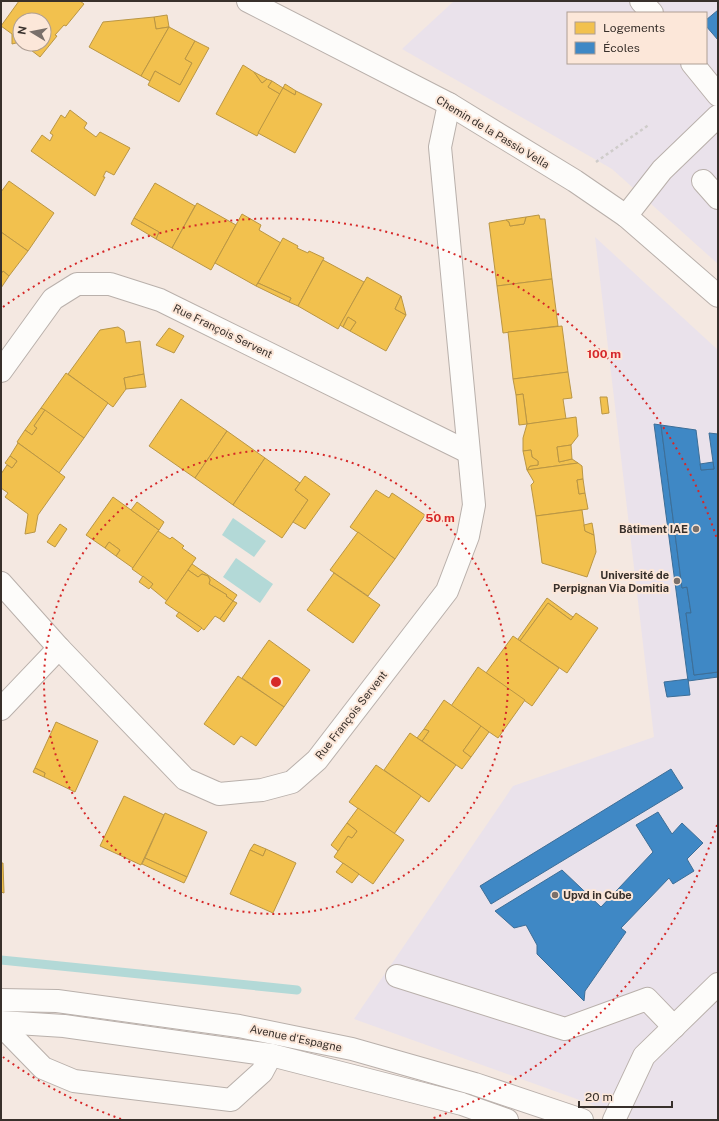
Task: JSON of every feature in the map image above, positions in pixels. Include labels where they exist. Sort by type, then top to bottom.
[{"type":"street","name":"Chemin de la Passio Vella","points":[[248,1],[449,104],[575,182],[626,216],[718,296]]},
{"type":"street","points":[[693,64],[718,95]]},
{"type":"street","name":"Rue François Servent","points":[[1,583],[59,648],[185,779],[219,794],[262,790],[292,782],[317,760],[447,591],[468,536],[474,505],[440,147],[449,104]]},
{"type":"street","points":[[626,216],[662,170],[718,116]]},
{"type":"street","points":[[704,181],[718,198]]},
{"type":"street","name":"Rue François Servent","points":[[1,371],[54,299],[76,284],[110,284],[160,300],[468,452]]},
{"type":"street","points":[[1,709],[59,648]]},
{"type":"street","points":[[397,976],[565,1029],[647,998],[674,1026]]},
{"type":"street","points":[[614,1120],[644,1056],[718,984]]},
{"type":"street","name":"Avenue d'Espagne","points":[[1,1000],[73,1004],[239,1026],[330,1045],[475,1084],[582,1120]]},
{"type":"street","points":[[1,1024],[43,1068],[74,1081],[231,1100],[262,1072],[271,1055]]},
{"type":"street","name":"Avenue d'Espagne","points":[[1,1024],[64,1026],[271,1055],[462,1104],[507,1120]]},
{"type":"path","points":[[575,182],[598,159],[650,124]]},
{"type":"shaded area","points":[[454,1],[718,1],[718,264],[612,169],[402,49]]},
{"type":"shaded area","name":"Université de Perpignan Via Domitia","points":[[595,237],[718,350],[718,1120],[635,1120],[354,1019],[513,786],[654,737]]},
{"type":"water","points":[[233,518],[266,541],[254,557],[222,535]]},
{"type":"water","points":[[236,558],[273,584],[260,603],[223,577]]},
{"type":"building: Logements","points":[[19,1],[80,1],[84,4],[66,26],[64,25],[55,35],[57,36],[52,42],[52,12],[12,12],[12,34],[1,26]]},
{"type":"building: Logements","points":[[167,15],[169,27],[156,29],[154,17]]},
{"type":"building: Logements","points":[[154,17],[156,29],[169,27],[141,76],[89,47],[103,22]]},
{"type":"building: Logements","points":[[169,27],[195,41],[185,59],[192,63],[180,85],[155,71],[150,81],[141,76]]},
{"type":"building: Logements","points":[[195,41],[209,48],[179,102],[148,85],[155,71],[180,85],[192,63],[185,59]]},
{"type":"building: Logements","points":[[33,52],[44,52],[40,57]]},
{"type":"building: Logements","points":[[243,65],[254,72],[262,83],[267,79],[272,81],[268,87],[280,94],[257,136],[216,114]]},
{"type":"building: Logements","points":[[254,72],[267,79],[262,83]]},
{"type":"building: Logements","points":[[272,81],[283,88],[280,94],[268,87]]},
{"type":"building: Logements","points":[[285,84],[296,91],[295,95],[283,88]]},
{"type":"building: Logements","points":[[283,88],[295,95],[296,91],[322,104],[295,153],[258,133]]},
{"type":"building: Logements","points":[[70,110],[87,123],[84,128],[96,137],[100,132],[130,148],[114,175],[106,171],[103,177],[105,177],[95,196],[31,151],[42,135],[50,141],[53,135],[50,133],[61,115],[65,118]]},
{"type":"building: Logements","points":[[9,181],[54,213],[28,251],[1,232],[1,192]]},
{"type":"building: Logements","points":[[155,183],[195,206],[172,248],[156,239],[159,232],[134,218]]},
{"type":"building: Logements","points":[[197,203],[236,225],[211,270],[172,248]]},
{"type":"building: Logements","points":[[242,214],[261,225],[259,230],[281,243],[256,286],[215,263]]},
{"type":"building: Logements","points":[[539,215],[540,219],[545,219],[552,279],[497,286],[489,223],[506,220],[509,222],[510,226],[524,224],[526,217]]},
{"type":"building: Logements","points":[[526,217],[524,224],[510,226],[509,222],[506,220]]},
{"type":"building: Logements","points":[[134,218],[159,232],[156,239],[131,224]]},
{"type":"building: Logements","points":[[1,232],[28,251],[9,276],[3,271],[1,274]]},
{"type":"building: Logements","points":[[283,238],[298,246],[297,248],[308,253],[309,251],[324,258],[298,306],[289,302],[291,298],[258,283]]},
{"type":"building: Logements","points":[[323,260],[364,282],[338,329],[298,306]]},
{"type":"building: Logements","points":[[3,271],[9,276],[1,288],[1,274]]},
{"type":"building: Logements","points":[[367,277],[401,296],[395,309],[406,315],[386,351],[350,331],[356,322],[348,317],[343,327],[340,325]]},
{"type":"building: Logements","points":[[552,279],[558,326],[503,333],[497,286]]},
{"type":"building: Logements","points":[[258,283],[291,298],[289,302],[256,286]]},
{"type":"building: Logements","points":[[401,296],[406,315],[395,309]]},
{"type":"building: Logements","points":[[348,317],[356,322],[350,331],[343,327]]},
{"type":"building: Logements","points":[[562,326],[568,372],[513,379],[508,332]]},
{"type":"building: Logements","points":[[118,327],[124,331],[126,343],[140,341],[144,374],[124,378],[126,389],[113,407],[68,374],[100,330]]},
{"type":"building: Logements","points":[[169,328],[184,336],[174,353],[156,345]]},
{"type":"building: Logements","points":[[568,372],[572,398],[563,399],[566,419],[527,424],[523,394],[516,395],[513,379]]},
{"type":"building: Logements","points":[[66,373],[108,403],[84,438],[41,408]]},
{"type":"building: Logements","points":[[144,374],[146,387],[126,389],[124,378]]},
{"type":"building: Logements","points":[[523,394],[527,424],[519,425],[516,395]]},
{"type":"building: Logements","points":[[600,397],[607,397],[609,413],[602,414]]},
{"type":"building: Logements","points":[[181,399],[227,431],[195,478],[149,446]]},
{"type":"building: Logements","points":[[41,408],[45,410],[34,426],[37,428],[32,435],[25,430]]},
{"type":"building: Logements","points":[[45,410],[84,438],[59,473],[17,442],[25,430],[32,435],[37,428],[34,426]]},
{"type":"building: Logements","points":[[576,417],[578,436],[571,445],[557,447],[559,462],[572,459],[578,463],[527,470],[530,466],[538,465],[538,461],[532,457],[531,450],[523,451],[523,438],[527,424]]},
{"type":"building: Logements","points":[[227,431],[265,458],[233,505],[195,478]]},
{"type":"building: Logements","points":[[18,443],[65,477],[38,515],[35,532],[25,534],[28,514],[5,497],[8,493],[1,488],[1,474],[7,465],[12,468],[17,461],[10,456]]},
{"type":"building: Logements","points":[[571,445],[572,459],[559,462],[557,447]]},
{"type":"building: Logements","points":[[531,450],[532,457],[538,461],[538,465],[530,466],[527,470],[523,451]]},
{"type":"building: Logements","points":[[10,456],[17,461],[12,468],[5,463]]},
{"type":"building: Logements","points":[[265,458],[300,483],[295,490],[308,500],[282,538],[233,505]]},
{"type":"building: Logements","points":[[578,463],[582,466],[583,479],[577,480],[579,494],[585,493],[588,509],[536,516],[531,485],[534,482],[527,470]]},
{"type":"building: Logements","points":[[305,476],[330,494],[305,529],[293,522],[308,500],[295,490]]},
{"type":"building: Logements","points":[[583,479],[585,493],[579,494],[577,480]]},
{"type":"building: Logements","points":[[376,490],[389,498],[392,493],[425,515],[395,559],[350,527]]},
{"type":"building: Logements","points":[[113,497],[159,530],[133,568],[116,556],[120,550],[109,542],[105,548],[86,535]]},
{"type":"building: Logements","points":[[137,502],[164,522],[159,530],[131,510]]},
{"type":"building: Logements","points":[[582,510],[585,531],[594,535],[596,552],[587,577],[542,563],[536,516]]},
{"type":"building: Logements","points":[[592,523],[594,535],[585,531],[584,525]]},
{"type":"building: Logements","points":[[60,524],[67,529],[55,547],[47,542]]},
{"type":"building: Logements","points":[[158,531],[170,539],[172,537],[184,546],[182,548],[196,558],[167,601],[150,587],[153,584],[132,569]]},
{"type":"building: Logements","points":[[358,532],[395,559],[368,596],[330,570]]},
{"type":"building: Logements","points":[[109,542],[120,550],[116,556],[105,548]]},
{"type":"building: Logements","points":[[192,564],[237,595],[233,601],[226,596],[227,595],[209,584],[210,580],[208,576],[202,574],[198,577],[188,570]]},
{"type":"building: Logements","points":[[188,570],[198,577],[202,574],[208,576],[210,580],[209,584],[227,595],[226,596],[233,601],[220,619],[215,616],[204,630],[165,603]]},
{"type":"building: Logements","points":[[334,573],[380,605],[353,643],[307,610]]},
{"type":"building: Logements","points":[[143,576],[153,584],[149,589],[139,582]]},
{"type":"building: Logements","points":[[547,598],[573,617],[571,620],[548,603],[520,641],[518,639]]},
{"type":"building: Logements","points":[[233,601],[237,603],[224,622],[220,619]]},
{"type":"building: Logements","points":[[548,603],[571,620],[576,613],[598,628],[567,673],[520,641]]},
{"type":"building: Logements","points":[[179,612],[202,628],[198,632],[176,616]]},
{"type":"building: Logements","points":[[513,636],[559,668],[532,706],[486,673]]},
{"type":"building: Logements","points":[[269,640],[310,670],[284,707],[242,678]]},
{"type":"building: Logements","points":[[478,667],[525,700],[498,738],[451,706]]},
{"type":"building: Logements","points":[[238,676],[284,707],[256,746],[241,736],[234,745],[204,724]]},
{"type":"building: Logements","points":[[444,700],[481,726],[463,751],[471,757],[462,769],[422,741],[429,731],[424,729]]},
{"type":"building: Logements","points":[[56,722],[98,741],[75,792],[44,777],[45,773],[35,768]]},
{"type":"building: Logements","points":[[481,726],[489,732],[471,757],[463,751]]},
{"type":"building: Logements","points":[[424,729],[429,731],[422,741],[417,738]]},
{"type":"building: Logements","points":[[410,733],[456,765],[429,802],[384,770]]},
{"type":"building: Logements","points":[[376,765],[421,796],[394,834],[349,802]]},
{"type":"building: Logements","points":[[35,768],[45,773],[44,777],[33,772]]},
{"type":"building: Logements","points":[[124,796],[164,815],[141,865],[100,846]]},
{"type":"building: Logements","points":[[358,808],[404,840],[373,884],[334,857],[348,836],[352,838],[357,831],[347,823]]},
{"type":"building: Logements","points":[[165,813],[207,832],[187,877],[145,858]]},
{"type":"building: Logements","points":[[347,823],[357,831],[352,838],[348,836],[338,851],[331,845]]},
{"type":"building: Logements","points":[[254,844],[266,849],[263,856],[250,850]]},
{"type":"building: Logements","points":[[266,849],[296,863],[273,913],[230,894],[250,850],[263,856]]},
{"type":"building: Logements","points":[[145,858],[187,877],[184,883],[142,864]]},
{"type":"building: Logements","points":[[1,863],[3,863],[4,893],[1,892]]},
{"type":"building: Logements","points":[[343,863],[359,874],[352,883],[336,872]]},
{"type":"building: Écoles","points":[[718,10],[718,40],[707,27],[707,19]]},
{"type":"building: Écoles","points":[[654,424],[661,425],[682,588],[687,587],[691,613],[686,613],[694,675],[718,672],[718,677],[688,681]]},
{"type":"building: Écoles","name":"Bâtiment IAE","points":[[661,425],[696,430],[701,470],[714,469],[709,433],[718,434],[718,672],[694,675],[686,613],[691,613],[687,587],[682,588]]},
{"type":"building: Écoles","points":[[713,462],[714,469],[701,470],[700,464]]},
{"type":"building: Écoles","points":[[688,679],[690,695],[667,697],[664,682]]},
{"type":"building: Écoles","points":[[671,769],[683,788],[491,904],[480,886]]},
{"type":"building: Écoles","name":"Upvd in Cube","points":[[658,812],[672,834],[682,823],[703,843],[687,859],[694,871],[673,884],[669,878],[621,928],[626,932],[585,991],[584,1001],[537,954],[537,945],[526,925],[514,928],[495,911],[562,870],[601,907],[653,852],[636,825]]},
{"type":"waterway","points":[[1,960],[297,990]]},
{"type":"place","name":"Bâtiment IAE","points":[[696,529]]},
{"type":"place","name":"Université de Perpignan Via Domitia","points":[[677,581]]},
{"type":"place","name":"Upvd in Cube","points":[[555,895]]}]
